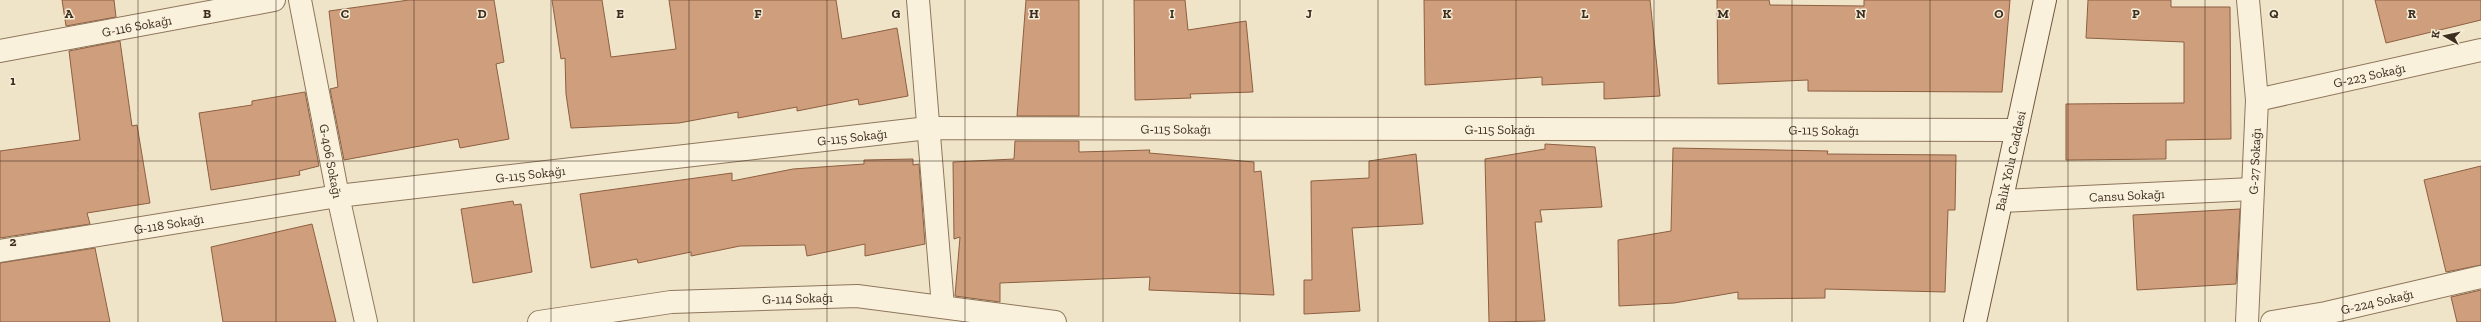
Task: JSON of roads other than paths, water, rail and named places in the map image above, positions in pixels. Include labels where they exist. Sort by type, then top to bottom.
[{"type":"street","name":"G-116 Sokağı","points":[[0,51],[274,0]]},
{"type":"street","name":"G-406 Sokağı","points":[[300,0],[338,196],[366,322]]},
{"type":"street","points":[[918,0],[943,307]]},
{"type":"street","name":"Balık Yolu Caddesi","points":[[1974,322],[2045,0]]},
{"type":"street","name":"G-27 Sokağı","points":[[2247,322],[2257,100],[2248,0]]},
{"type":"street","name":"G-223 Sokağı","points":[[2257,100],[2481,50]]},
{"type":"street","name":"G-115 Sokağı","points":[[338,196],[928,128],[2017,130]]},
{"type":"street","name":"Cansu Sokağı","points":[[2001,201],[2252,189]]},
{"type":"street","name":"G-118 Sokağı","points":[[0,251],[338,196]]},
{"type":"street","name":"G-224 Sokağı","points":[[2272,322],[2326,313],[2481,277]]},
{"type":"street","name":"G-114 Sokağı","points":[[539,322],[671,302],[858,296],[1055,322]]}]
